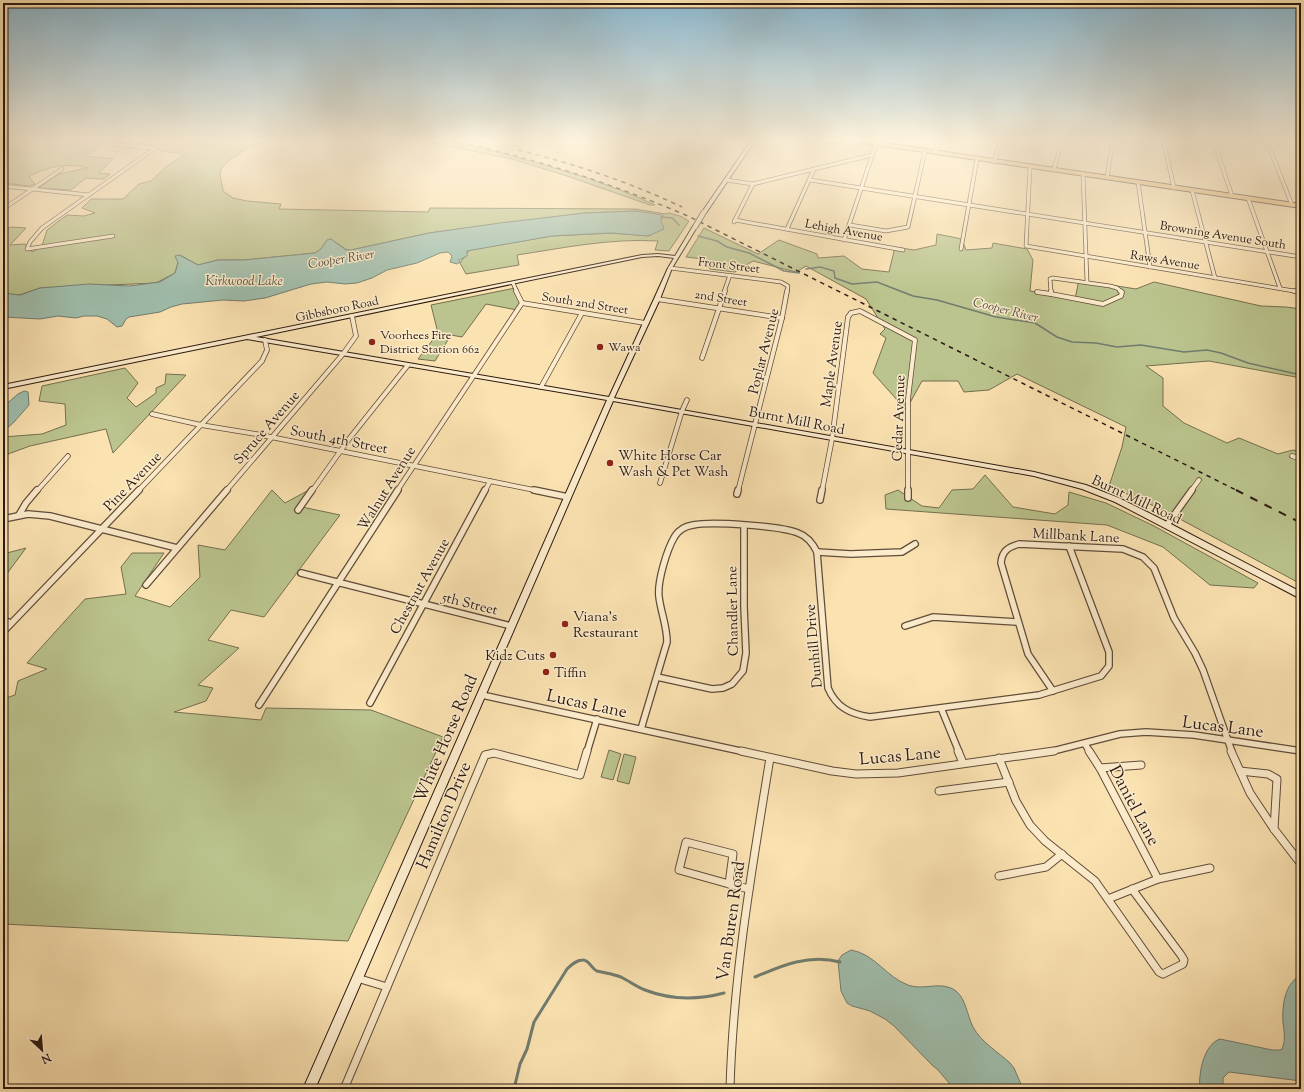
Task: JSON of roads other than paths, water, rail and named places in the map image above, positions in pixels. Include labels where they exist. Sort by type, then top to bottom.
[{"type":"highway","points":[[1192,190],[1301,206]]},
{"type":"main road","name":"White Horse Road","points":[[309,1089],[511,626],[645,322],[657,299],[670,266],[719,190]]},
{"type":"main road","name":"Gibbsboro Road","points":[[3,387],[642,256],[652,255],[675,257]]},
{"type":"main road","points":[[652,255],[670,266]]},
{"type":"main road","name":"Burnt Mill Road","points":[[247,337],[472,376],[682,410],[832,439],[1029,473],[1084,487],[1117,500],[1301,596]]},
{"type":"street","points":[[3,209],[30,190]]},
{"type":"street","points":[[49,190],[89,195]]},
{"type":"street","points":[[96,190],[42,228],[30,242],[27,249],[113,236]]},
{"type":"street","name":"Lehigh Avenue","points":[[750,190],[734,221],[903,250]]},
{"type":"street","points":[[787,229],[805,190]]},
{"type":"street","points":[[844,240],[861,190]]},
{"type":"street","name":"Browning Avenue South","points":[[879,190],[1301,257]]},
{"type":"street","points":[[850,225],[892,231],[908,227],[916,190]]},
{"type":"street","points":[[961,249],[971,190]]},
{"type":"street","points":[[1026,213],[1028,190]]},
{"type":"street","points":[[1084,190],[1087,282]]},
{"type":"street","points":[[1139,190],[1150,267]]},
{"type":"street","points":[[1192,190],[1215,278]]},
{"type":"street","points":[[1230,190],[1232,196]]},
{"type":"street","points":[[1286,190],[1292,205]]},
{"type":"street","points":[[1248,198],[1280,288]]},
{"type":"street","name":"Raws Avenue","points":[[1026,213],[1026,246],[1301,292]]},
{"type":"street","name":"Front Street","points":[[670,266],[785,283]]},
{"type":"street","points":[[702,358],[730,275]]},
{"type":"street","points":[[1037,292],[1103,304],[1121,296],[1122,292],[1117,288],[1087,282],[1053,278],[1050,279],[1050,294]]},
{"type":"street","points":[[513,283],[522,304]]},
{"type":"street","name":"Poplar Avenue","points":[[737,494],[789,290],[785,283]]},
{"type":"street","name":"2nd Street","points":[[657,299],[782,318]]},
{"type":"street","name":"South 2nd Street","points":[[522,304],[645,322]]},
{"type":"street","name":"Walnut Avenue","points":[[259,705],[340,583],[413,466],[472,376],[522,304]]},
{"type":"street","name":"Cedar Avenue","points":[[860,311],[915,340],[910,382],[906,452],[908,498]]},
{"type":"street","name":"Maple Avenue","points":[[820,500],[832,439],[848,317],[851,312],[860,311]]},
{"type":"street","points":[[541,387],[582,313]]},
{"type":"street","name":"Spruce Avenue","points":[[146,585],[343,354],[356,336],[352,316]]},
{"type":"street","name":"Pine Avenue","points":[[3,632],[262,361],[267,350],[265,340]]},
{"type":"street","points":[[298,510],[341,451],[408,365]]},
{"type":"street","points":[[660,483],[682,410],[687,400]]},
{"type":"street","name":"South 4th Street","points":[[152,414],[568,497]]},
{"type":"street","points":[[19,515],[26,503],[68,456]]},
{"type":"street","points":[[1292,456],[1301,459]]},
{"type":"street","points":[[1167,525],[1199,480]]},
{"type":"street","name":"Chestnut Avenue","points":[[370,703],[422,604],[490,481]]},
{"type":"street","points":[[3,520],[19,515],[37,514],[50,516],[177,548]]},
{"type":"street","points":[[641,729],[668,637],[658,592],[675,536],[683,529],[698,524],[777,528],[798,532],[810,541],[817,552],[852,554],[902,552],[915,544]]},
{"type":"street","name":"Chandler Lane","points":[[656,677],[714,690],[729,686],[739,678],[745,666],[744,527]]},
{"type":"street","name":"Millbank Lane","points":[[1053,690],[1028,654],[1000,563],[1002,554],[1006,549],[1015,545],[1070,546],[1129,551],[1143,557],[1154,568],[1174,618],[1195,653],[1203,670],[1228,740],[1250,793],[1274,830],[1301,864]]},
{"type":"street","name":"Dunhill Drive","points":[[817,552],[827,686],[833,699],[846,711],[854,715],[870,717],[1039,695],[1101,676],[1109,667],[1110,659],[1070,546]]},
{"type":"street","name":"5th Street","points":[[301,573],[511,626]]},
{"type":"street","points":[[904,626],[933,617],[1017,622]]},
{"type":"street","points":[[3,620],[12,623]]},
{"type":"street","name":"Lucas Lane","points":[[482,695],[770,758],[832,771],[856,774],[891,773],[1044,753],[1085,744],[1120,734],[1146,732],[1194,735],[1301,751]]},
{"type":"street","points":[[941,708],[964,763]]},
{"type":"street","name":"Hamilton Drive","points":[[344,1089],[485,755],[494,752],[580,775],[597,719]]},
{"type":"street","name":"Daniel Lane","points":[[1085,744],[1100,768],[1158,879]]},
{"type":"street","name":"Van Buren Road","points":[[730,1089],[730,1046],[738,955],[770,758]]},
{"type":"street","points":[[999,758],[1025,817],[1031,826],[1095,881],[1159,972],[1163,974],[1183,964],[1184,960],[1181,954],[1132,888]]},
{"type":"street","points":[[1100,768],[1141,765]]},
{"type":"street","points":[[1240,771],[1268,774],[1277,779],[1274,830]]},
{"type":"street","points":[[939,791],[1009,782]]},
{"type":"street","points":[[729,884],[733,854],[686,842],[679,870],[729,884],[749,889]]},
{"type":"street","points":[[1293,853],[1301,856]]},
{"type":"street","points":[[999,876],[1046,867],[1062,854]]},
{"type":"street","points":[[1108,899],[1132,888],[1158,879],[1210,868]]},
{"type":"street","points":[[357,978],[387,987]]},
{"type":"water","name":"Kirkwood Lake","points":[[636,211],[663,215],[661,220],[664,229],[648,236],[611,233],[552,236],[467,251],[467,256],[459,260],[460,262],[457,264],[450,262],[452,256],[448,252],[440,253],[417,263],[387,270],[372,278],[357,283],[345,284],[327,282],[311,284],[265,298],[244,301],[223,300],[182,304],[160,312],[129,317],[122,326],[117,327],[107,319],[97,316],[84,316],[76,318],[58,316],[40,319],[3,317],[3,293],[20,295],[40,288],[89,284],[129,286],[160,282],[175,273],[178,263],[175,256],[179,255],[198,265],[218,260],[244,260],[315,253],[321,249],[327,240],[331,239],[346,250],[351,250],[429,233],[500,223],[585,213]]},
{"type":"water","points":[[24,391],[28,392],[29,405],[3,432],[3,407],[18,394]]},
{"type":"water","points":[[851,950],[867,956],[893,977],[908,985],[914,987],[944,986],[956,991],[962,998],[976,1032],[985,1042],[1010,1063],[1014,1068],[1023,1089],[954,1089],[938,1070],[894,1026],[870,1011],[847,1003],[841,991],[838,961],[842,955]]},
{"type":"water","points":[[1301,975],[1301,1081],[1229,1072],[1223,1078],[1223,1089],[1200,1089],[1200,1076],[1203,1060],[1214,1042],[1220,1039],[1272,1050],[1282,1049],[1284,1039],[1283,1016],[1285,996],[1291,984]]},
{"type":"waterway","name":"Cooper River","points":[[661,217],[672,218],[679,225]]},
{"type":"waterway","name":"Cooper River","points":[[698,236],[717,241],[727,247],[749,253],[784,271],[799,273]]},
{"type":"waterway","name":"Cooper River","points":[[806,269],[820,267],[834,271],[835,278],[852,284],[877,282],[913,296],[937,300],[996,317],[1035,323],[1057,337],[1072,342],[1096,343],[1117,347],[1141,345],[1184,352],[1207,350],[1221,353],[1248,363],[1301,375]]},
{"type":"waterway","points":[[755,977],[776,968],[807,960],[818,959],[840,962]]},
{"type":"waterway","points":[[514,1089],[520,1064],[527,1049],[534,1022],[567,969],[572,964],[580,960],[585,960],[597,971],[621,977],[642,989],[665,996],[694,998],[724,993]]},
{"type":"railway","points":[[622,190],[688,216],[1236,490]]},
{"type":"railway","points":[[642,190],[682,207]]},
{"type":"railway","points":[[1236,490],[1301,523]]},
{"type":"place","name":"Voorhees Fire District Station 662","points":[[372,342]]},
{"type":"place","name":"Wawa","points":[[600,347]]},
{"type":"place","name":"White Horse Car Wash & Pet Wash","points":[[610,463]]},
{"type":"place","name":"Viana's Restaurant","points":[[565,624]]},
{"type":"place","name":"Kidz Cuts","points":[[553,655]]},
{"type":"place","name":"Tiffin","points":[[546,672]]}]
